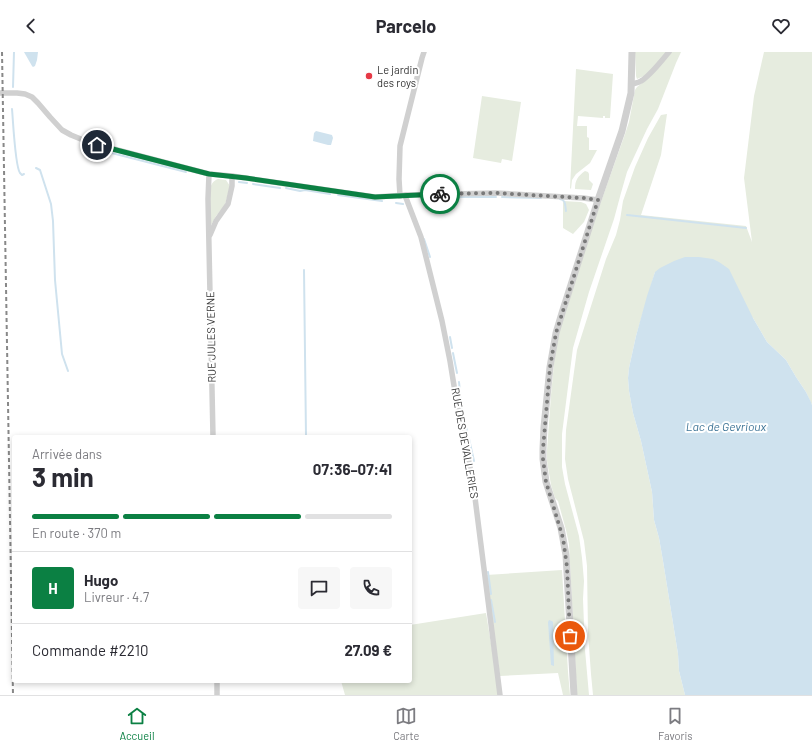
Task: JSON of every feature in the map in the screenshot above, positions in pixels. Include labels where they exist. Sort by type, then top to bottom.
[{"type":"street","name":"RUE DES DEVALLERIES","points":[[424,52],[400,146],[399,175],[403,195],[406,198],[420,237],[442,321],[450,361],[473,482],[500,695]]},
{"type":"street","points":[[574,695],[566,555],[561,528],[546,482],[543,459],[550,367],[556,333],[598,200],[622,131],[630,102],[632,84],[632,52]]},
{"type":"street","points":[[632,84],[643,80],[669,52]]},
{"type":"street","points":[[0,93],[18,93],[32,97],[62,130],[78,138],[106,148],[209,174],[375,197],[496,193],[598,200]]},
{"type":"street","name":"RUE JULES VERNE","points":[[209,174],[208,199],[213,435]]},
{"type":"street","name":"RUE JULES VERNE","points":[[209,237],[216,221],[228,204],[232,186],[232,176]]},
{"type":"street","points":[[217,683],[217,695]]},
{"type":"shaded area","points":[[635,52],[666,52],[651,71],[637,79]]},
{"type":"shaded area","points":[[670,52],[681,52],[658,109],[627,172],[614,219],[589,292],[573,348],[562,434],[562,467],[579,536],[584,581],[583,599],[585,650],[589,695],[577,695],[569,544],[558,501],[555,498],[551,485],[547,461],[555,354],[559,333],[592,227],[629,122],[635,90],[647,79]]},
{"type":"shaded area","points":[[764,52],[812,52],[812,405],[806,392],[786,360],[767,342],[753,318],[655,272],[636,336],[628,378],[633,413],[641,441],[652,492],[654,520],[659,538],[678,654],[679,671],[685,695],[593,695],[588,633],[587,566],[584,541],[568,479],[565,459],[566,430],[577,350],[606,259],[616,235],[623,201],[635,167],[648,138],[661,115],[667,114],[661,155],[641,215],[746,226],[752,242],[744,178],[754,96]]},
{"type":"shaded area","points":[[576,69],[613,74],[610,118],[605,118],[605,116],[603,116],[603,118],[578,116],[577,126],[587,126],[589,150],[597,150],[590,163],[576,174],[572,180],[571,189],[570,188]]},
{"type":"shaded area","points":[[482,96],[521,102],[512,161],[502,159],[501,163],[473,158]]},
{"type":"shaded area","points":[[585,171],[588,172],[589,180],[593,184],[591,190],[575,189],[577,178]]},
{"type":"shaded area","points":[[218,179],[226,180],[230,186],[225,205],[216,216],[210,227],[210,190],[212,183]]},
{"type":"shaded area","points":[[563,201],[581,202],[586,204],[589,210],[584,222],[573,234],[563,228]]},
{"type":"shaded area","points":[[562,570],[570,695],[563,695],[558,673],[500,676],[486,575]]},
{"type":"shaded area","points":[[486,613],[498,695],[345,695],[342,683],[412,683],[412,625]]},
{"type":"water","points":[[24,52],[38,52],[35,66],[32,66]]},
{"type":"water","points":[[316,131],[332,135],[333,138],[331,145],[313,141],[314,133]]},
{"type":"water","name":"Lac de Gevrioux","points":[[685,257],[713,259],[729,269],[753,318],[767,342],[786,360],[806,392],[812,405],[812,695],[685,695],[679,671],[678,654],[659,538],[654,520],[652,492],[641,441],[633,413],[628,378],[636,336],[655,272],[674,261]]},
{"type":"water","points":[[549,620],[553,622],[554,666],[551,665]]},
{"type":"waterway","points":[[13,87],[14,52]]},
{"type":"waterway","points":[[12,109],[14,142],[18,169],[22,175],[24,174]]},
{"type":"waterway","points":[[96,149],[186,172]]},
{"type":"waterway","points":[[36,168],[40,170],[51,204],[55,280],[62,354],[68,371]]},
{"type":"waterway","points":[[239,182],[247,183]]},
{"type":"waterway","points":[[253,184],[280,188]]},
{"type":"waterway","points":[[286,188],[330,194]]},
{"type":"waterway","points":[[338,195],[382,201]]},
{"type":"waterway","points":[[439,197],[496,197]]},
{"type":"waterway","points":[[502,197],[541,198]]},
{"type":"waterway","points":[[560,199],[564,202],[566,211]]},
{"type":"waterway","points":[[396,203],[403,204]]},
{"type":"waterway","points":[[627,215],[746,228]]},
{"type":"waterway","points":[[424,239],[430,257]]},
{"type":"waterway","points":[[304,270],[306,435]]},
{"type":"waterway","points":[[450,337],[452,348]]},
{"type":"waterway","points":[[453,353],[457,373]]},
{"type":"waterway","points":[[459,382],[461,402]]},
{"type":"waterway","points":[[462,409],[467,431]]},
{"type":"waterway","points":[[469,439],[474,461]]},
{"type":"waterway","points":[[488,572],[491,594]]},
{"type":"waterway","points":[[491,600],[495,622]]},
{"type":"railway","points":[[2,52],[12,637]]},
{"type":"railway","points":[[13,683],[13,695]]},
{"type":"way so far","points":[[440,194],[496,193],[598,200],[556,333],[550,367],[544,427],[543,459],[546,482],[561,528],[566,555],[570,636]]},
{"type":"place","name":"Le jardin des roys","points":[[369,76]]},
{"type":"route","points":[[97,145],[209,174],[375,197],[440,194]]}]
